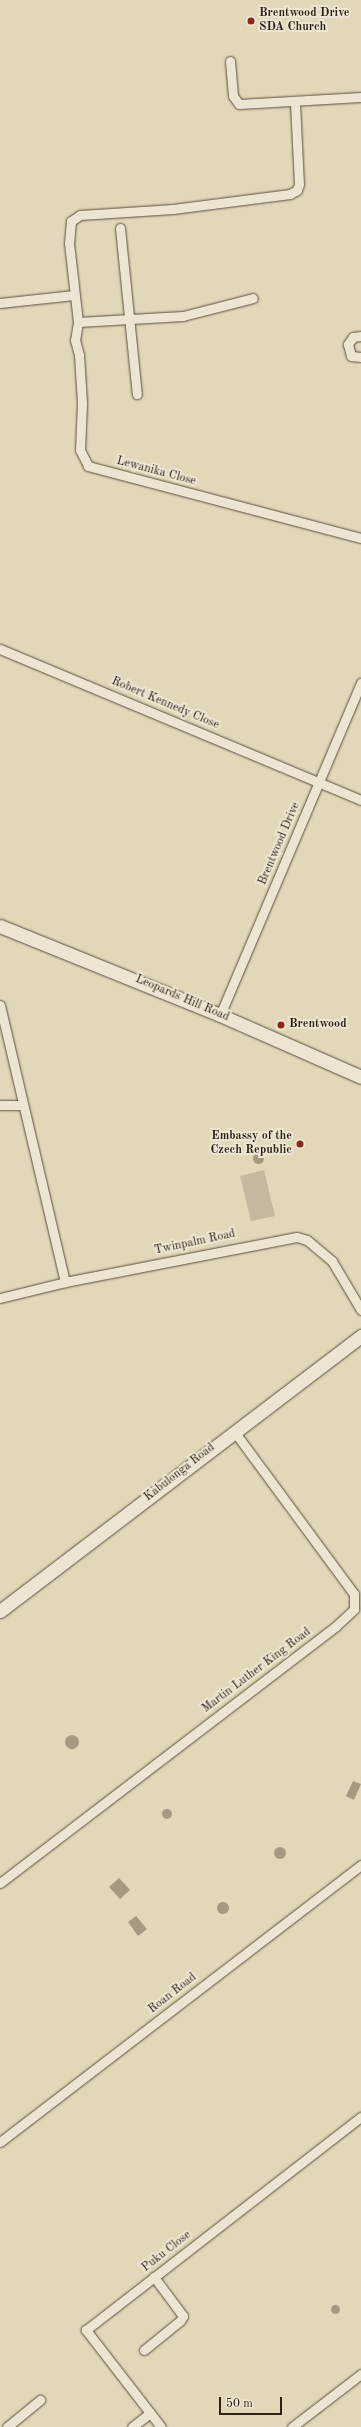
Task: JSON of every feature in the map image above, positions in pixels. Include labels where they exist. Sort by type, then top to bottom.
[{"type":"main road","name":"Leopards Hill Road","points":[[0,926],[220,1015],[361,1077]]},
{"type":"main road","name":"Kabulonga Road","points":[[0,1610],[361,1336]]},
{"type":"street","points":[[230,61],[234,96],[239,104],[295,103],[361,97]]},
{"type":"street","name":"Lewanika Close","points":[[295,103],[299,184],[297,190],[281,196],[173,209],[80,215],[72,222],[69,232],[74,295],[78,322],[75,340],[79,355],[82,402],[80,450],[88,466],[361,538]]},
{"type":"street","points":[[120,228],[137,394]]},
{"type":"street","points":[[0,303],[74,295]]},
{"type":"street","points":[[78,322],[183,316],[253,298]]},
{"type":"street","points":[[361,336],[353,337],[348,344],[350,356],[361,357]]},
{"type":"street","name":"Robert Kennedy Close","points":[[0,649],[90,684],[361,800]]},
{"type":"street","name":"Brentwood Drive","points":[[220,1015],[361,683]]},
{"type":"street","points":[[0,1005],[65,1282]]},
{"type":"street","points":[[0,1105],[23,1105]]},
{"type":"street","name":"Twinpalm Road","points":[[0,1298],[65,1282],[297,1237],[307,1240],[332,1261],[361,1310]]},
{"type":"street","name":"Martin Luther King Road","points":[[0,1883],[329,1631],[354,1609],[354,1594],[234,1431]]},
{"type":"street","name":"Roan Road","points":[[0,2142],[361,1865]]},
{"type":"street","name":"Puku Close","points":[[161,2427],[86,2330],[361,2117]]},
{"type":"street","points":[[144,2350],[180,2322],[183,2316],[154,2277]]},
{"type":"street","points":[[292,2427],[361,2374]]},
{"type":"street","points":[[7,2427],[40,2400]]},
{"type":"street","points":[[132,2427],[150,2413]]},
{"type":"shaded area","points":[[256,1153],[260,1153],[262,1154],[262,1162],[256,1163],[253,1160],[253,1156]]},
{"type":"shaded area","points":[[264,1170],[275,1216],[251,1221],[240,1176]]},
{"type":"shaded area","points":[[72,1735],[77,1737],[79,1742],[77,1747],[72,1749],[67,1747],[65,1742],[67,1737]]},
{"type":"shaded area","points":[[353,1781],[361,1784],[354,1800],[346,1796]]},
{"type":"shaded area","points":[[165,1809],[169,1809],[171,1810],[171,1818],[165,1819],[162,1816],[162,1812]]},
{"type":"shaded area","points":[[280,1847],[284,1849],[286,1853],[284,1857],[280,1859],[276,1857],[274,1853],[276,1849]]},
{"type":"shaded area","points":[[119,1878],[130,1890],[120,1899],[109,1887]]},
{"type":"shaded area","points":[[221,1902],[225,1902],[229,1908],[225,1914],[221,1914],[217,1910],[217,1906]]},
{"type":"shaded area","points":[[136,1916],[147,1929],[138,1936],[128,1922]]},
{"type":"shaded area","points":[[335,2304],[340,2309],[335,2314],[330,2309]]},
{"type":"place","name":"Brentwood Drive SDA Church","points":[[251,21]]},
{"type":"place","name":"Brentwood","points":[[281,1025]]},
{"type":"place","name":"Embassy of the Czech Republic","points":[[300,1144]]}]
